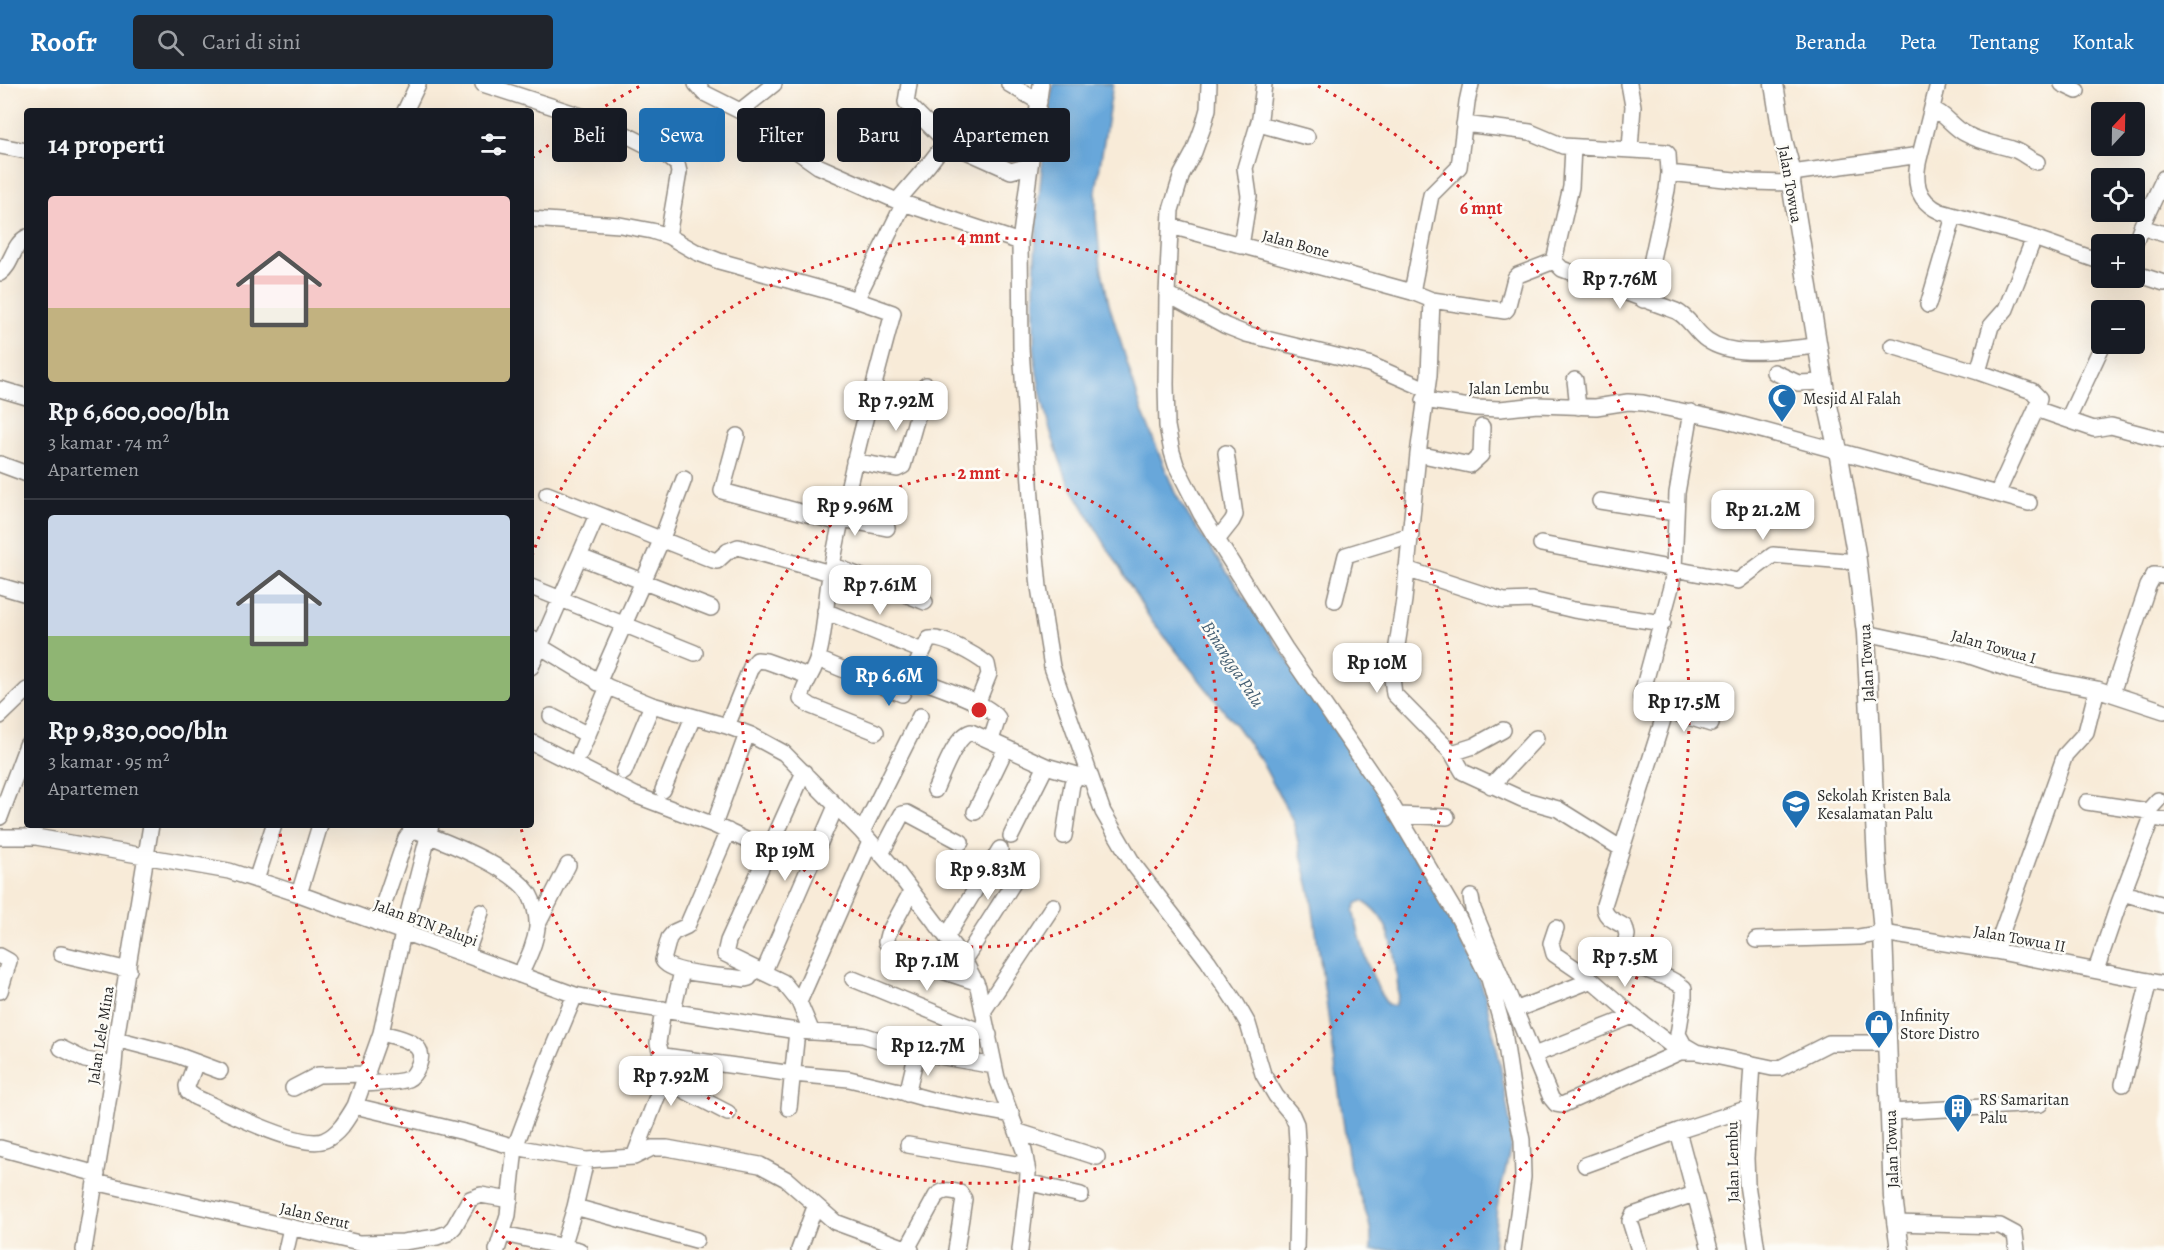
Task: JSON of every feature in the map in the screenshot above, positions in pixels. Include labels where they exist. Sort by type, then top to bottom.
[{"type":"main road","name":"Jalan Towua","points":[[1774,84],[1857,562],[1866,633],[1877,862],[1883,933],[1895,1223],[1900,1250]]},
{"type":"street","points":[[406,108],[418,84]]},
{"type":"street","points":[[483,84],[603,123],[666,155],[677,164],[679,172],[668,236]]},
{"type":"street","points":[[696,84],[704,93],[737,110]]},
{"type":"street","points":[[744,108],[774,84]]},
{"type":"street","points":[[909,84],[906,102],[933,129]]},
{"type":"street","points":[[916,84],[922,84]]},
{"type":"street","points":[[1009,84],[1039,102]]},
{"type":"street","points":[[1041,84],[1020,242],[1021,348],[1039,587],[1053,667],[1084,778],[1102,812],[1121,846],[1236,1003],[1248,1024],[1263,1074],[1296,1124],[1298,1158],[1296,1250]]},
{"type":"street","points":[[1209,84],[1208,109],[1203,127],[1179,181],[1171,210],[1166,384],[1169,440],[1179,471],[1217,540],[1285,648],[1398,815],[1478,954],[1489,979],[1504,1032],[1522,1140],[1523,1177],[1513,1250]]},
{"type":"street","points":[[1241,246],[1249,196],[1245,168],[1258,124],[1264,84]]},
{"type":"street","points":[[1412,292],[1429,201],[1434,190],[1450,178],[1459,167],[1471,84]]},
{"type":"street","points":[[1629,84],[1633,106],[1630,149]]},
{"type":"street","points":[[1938,84],[1916,179],[1928,206],[1954,216],[2034,238],[2091,258]]},
{"type":"street","points":[[2062,84],[2077,91]]},
{"type":"street","points":[[1932,109],[1940,112],[1963,133],[1976,139],[2014,149],[2037,162]]},
{"type":"street","points":[[1258,124],[1307,136]]},
{"type":"street","points":[[1464,124],[1530,132],[1563,146],[1666,152],[1669,173],[1667,190],[1643,300]]},
{"type":"street","points":[[0,146],[24,150]]},
{"type":"street","points":[[1572,147],[1571,187],[1554,261],[1568,273],[1683,314],[1706,340],[1724,347],[1742,352],[1758,352],[1818,346]]},
{"type":"street","points":[[1669,173],[1753,182],[1792,178],[1920,155]]},
{"type":"street","points":[[856,300],[900,202],[933,159]]},
{"type":"street","points":[[814,162],[900,202],[1020,242]]},
{"type":"street","points":[[991,162],[1011,171],[1029,166]]},
{"type":"street","points":[[2138,234],[2164,177]]},
{"type":"street","points":[[1928,305],[1954,216]]},
{"type":"street","points":[[534,219],[620,225],[668,236],[696,252],[719,261],[856,300],[893,314],[854,460],[831,569],[818,659],[808,676],[801,696],[804,702],[876,732]]},
{"type":"street","name":"Jalan Bone","points":[[1171,226],[1412,292],[1432,300],[1505,311],[1515,278],[1554,261]]},
{"type":"street","points":[[2141,227],[2164,234]]},
{"type":"street","points":[[1978,372],[1991,326],[2006,309],[2034,238]]},
{"type":"street","points":[[0,273],[7,268],[16,246],[24,239]]},
{"type":"street","points":[[2145,277],[2164,283]]},
{"type":"street","name":"Jalan Lembu","points":[[1167,294],[1226,326],[1246,334],[1369,364],[1425,394],[1476,408],[1500,409],[1537,405],[1596,407],[1628,402],[1643,403],[1691,412],[2029,503]]},
{"type":"street","points":[[1432,300],[1429,375],[1392,686],[1394,694],[1452,753],[1463,772],[1534,804],[1558,809],[1622,849]]},
{"type":"street","points":[[1892,345],[1978,372],[2037,394],[2039,398],[2036,409],[1997,494]]},
{"type":"street","points":[[2068,419],[2098,354]]},
{"type":"street","points":[[1774,372],[1798,383],[1824,382]]},
{"type":"street","points":[[1575,380],[1578,407]]},
{"type":"street","points":[[854,460],[897,469],[903,466],[926,385]]},
{"type":"street","points":[[0,389],[24,396]]},
{"type":"street","points":[[2036,409],[2094,429],[2111,426],[2164,440]]},
{"type":"street","points":[[1691,412],[1675,513],[1674,570],[1663,624],[1641,697],[1646,704],[1711,724]]},
{"type":"street","points":[[1418,454],[1470,465],[1481,455],[1482,427]]},
{"type":"street","points":[[737,436],[717,497],[887,528]]},
{"type":"street","points":[[1217,540],[1235,515],[1226,453]]},
{"type":"street","points":[[0,464],[24,473]]},
{"type":"street","points":[[580,753],[624,625],[661,541],[684,479]]},
{"type":"street","points":[[547,494],[661,541],[717,561],[728,551],[738,547],[831,569],[925,602]]},
{"type":"street","points":[[1600,501],[1675,513]]},
{"type":"street","points":[[597,515],[562,600],[536,643],[603,685],[652,705],[727,726],[784,753],[866,837],[947,936],[976,982],[984,1010],[994,1066],[1019,1132],[1027,1166],[1020,1250]]},
{"type":"street","points":[[1335,600],[1346,555],[1411,535]]},
{"type":"street","points":[[1541,544],[1738,581],[1744,579],[1773,555],[1857,562]]},
{"type":"street","points":[[580,557],[711,608]]},
{"type":"street","points":[[1406,569],[1504,601],[1532,600],[1663,624]]},
{"type":"street","points":[[2112,693],[2148,586],[2154,575],[2164,576]]},
{"type":"street","points":[[0,586],[24,593]]},
{"type":"street","points":[[534,588],[695,653]]},
{"type":"street","points":[[825,611],[922,651]]},
{"type":"street","name":"Jalan Towua I","points":[[1866,633],[1964,654],[2050,680],[2112,693],[2164,711]]},
{"type":"street","points":[[818,659],[902,694],[929,639],[936,638],[964,650],[987,664],[989,674],[977,704]]},
{"type":"street","points":[[727,726],[751,667],[757,660],[808,676]]},
{"type":"street","points":[[912,677],[991,711],[998,718],[991,740]]},
{"type":"street","points":[[1995,951],[2065,755],[2086,732],[2097,689]]},
{"type":"street","points":[[0,716],[24,693]]},
{"type":"street","points":[[624,772],[652,705]]},
{"type":"street","points":[[1666,710],[1604,905],[1605,914],[1625,927],[1627,935],[1623,954],[1632,963],[1662,975],[1684,988],[1679,1037],[1684,1045],[1696,1052]]},
{"type":"street","points":[[551,716],[588,735]]},
{"type":"street","points":[[799,1002],[866,837],[920,716]]},
{"type":"street","points":[[663,790],[693,717]]},
{"type":"street","points":[[1452,753],[1474,746],[1503,730]]},
{"type":"street","points":[[935,790],[962,736],[971,732],[1046,766],[1084,778]]},
{"type":"street","points":[[747,734],[721,828],[687,926],[674,932],[669,939],[664,963],[667,966],[682,971],[745,979],[759,969],[836,806]]},
{"type":"street","points":[[1491,786],[1536,738]]},
{"type":"street","points":[[534,743],[635,795],[721,828],[767,850]]},
{"type":"street","points":[[975,812],[1006,748]]},
{"type":"street","points":[[0,817],[24,753]]},
{"type":"street","points":[[1011,836],[1046,766]]},
{"type":"street","points":[[789,1108],[804,1030],[799,1002],[783,982],[759,969],[732,959],[725,954],[725,950],[767,850],[804,772]]},
{"type":"street","points":[[1064,836],[1072,784],[1084,778]]},
{"type":"street","points":[[2087,802],[2139,812],[2157,812]]},
{"type":"street","points":[[2096,970],[2150,822],[2157,812]]},
{"type":"street","points":[[881,854],[902,814],[908,813],[962,842]]},
{"type":"street","points":[[1398,815],[1447,817]]},
{"type":"street","name":"Jalan Lele Mina","points":[[84,1250],[152,828]]},
{"type":"street","points":[[256,880],[273,828]]},
{"type":"street","points":[[299,894],[320,828]]},
{"type":"street","points":[[377,923],[406,838],[411,831],[430,830],[516,879],[529,893],[535,910],[537,926]]},
{"type":"street","points":[[196,1062],[187,1086],[188,1092],[195,1097],[285,1136],[322,1142],[336,1134],[356,1106],[381,1033],[403,933],[430,830]]},
{"type":"street","name":"Jalan BTN Palupi","points":[[0,837],[36,837],[229,871],[299,894],[576,995],[804,1030],[863,1035],[916,1052],[994,1066]]},
{"type":"street","points":[[947,936],[1000,849]]},
{"type":"street","points":[[964,960],[1026,863]]},
{"type":"street","points":[[520,975],[533,945],[537,926],[568,865]]},
{"type":"street","points":[[911,892],[888,934],[886,942],[888,945],[900,953],[976,982]]},
{"type":"street","points":[[2123,893],[2164,905]]},
{"type":"street","points":[[1472,897],[1473,909],[1551,1098],[1556,1104],[1562,1105],[1680,1052],[1696,1052],[1780,1068],[1829,1043],[1887,1043]]},
{"type":"street","points":[[984,1010],[1053,906]]},
{"type":"street","points":[[466,955],[481,912]]},
{"type":"street","points":[[1556,928],[1551,943],[1552,951],[1680,1052]]},
{"type":"street","name":"Jalan Towua II","points":[[1756,940],[1859,937],[1883,933],[1995,951],[2157,982],[2123,1084]]},
{"type":"street","points":[[61,954],[129,970]]},
{"type":"street","points":[[0,956],[9,961],[0,991]]},
{"type":"street","points":[[682,971],[658,1043],[661,1054],[664,1056],[794,1074],[849,1079],[963,1107],[1012,1115]]},
{"type":"street","points":[[853,979],[989,1035]]},
{"type":"street","points":[[1515,1010],[1592,981]]},
{"type":"street","points":[[497,1250],[510,1200],[515,1147],[547,1062],[576,995]]},
{"type":"street","points":[[1534,1055],[1633,1016]]},
{"type":"street","points":[[293,1088],[318,1075],[366,1079],[407,1079],[419,1064],[420,1052],[415,1044],[381,1033]]},
{"type":"street","points":[[116,1039],[174,1054],[220,1071]]},
{"type":"street","points":[[61,1048],[85,1060],[114,1065]]},
{"type":"street","points":[[907,1094],[916,1052]]},
{"type":"street","name":"Jalan Lembu","points":[[1752,1064],[1746,1158],[1747,1184],[1757,1250]]},
{"type":"street","points":[[634,1157],[660,1089],[666,1083],[728,1113]]},
{"type":"street","points":[[1890,1112],[2040,1104]]},
{"type":"street","points":[[356,1106],[515,1147],[586,1160],[634,1157],[652,1148],[668,1148],[760,1165],[786,1179],[815,1207],[844,1227],[909,1249],[936,1196],[948,1190],[960,1193],[964,1199],[956,1250]]},
{"type":"street","name":"Jalan Lembu","points":[[1585,1165],[1749,1108]]},
{"type":"street","points":[[1678,1131],[1710,1250]]},
{"type":"street","points":[[1019,1132],[1097,1157]]},
{"type":"street","points":[[908,1145],[1027,1166]]},
{"type":"street","name":"Jalan Serut","points":[[0,1148],[96,1178],[359,1243],[403,1242],[437,1237],[448,1233],[454,1227],[467,1204],[474,1197],[481,1195],[510,1200]]},
{"type":"street","points":[[563,1248],[586,1160]]},
{"type":"street","points":[[1027,1182],[1081,1195]]},
{"type":"street","points":[[1639,1250],[1630,1221],[1633,1215],[1694,1194]]},
{"type":"street","points":[[575,1207],[696,1240]]},
{"type":"street","points":[[799,1250],[815,1207]]},
{"type":"street","points":[[1895,1223],[2000,1226],[2014,1234],[2017,1250]]},
{"type":"street","points":[[286,1250],[291,1228]]},
{"type":"street","points":[[503,1234],[579,1250]]},
{"type":"water","name":"Binangga Palu","points":[[1053,84],[1113,84],[1096,191],[1096,217],[1101,266],[1109,304],[1142,411],[1175,493],[1189,517],[1386,803],[1474,964],[1485,995],[1511,1128],[1511,1146],[1497,1207],[1493,1250],[1371,1250],[1368,1219],[1350,1169],[1311,896],[1293,821],[1261,761],[1237,727],[1149,617],[1068,482],[1053,440],[1034,351],[1035,248],[1043,162],[1070,162],[1070,108],[1049,108]],"holes":[[[1362,901],[1379,915],[1389,935],[1395,957],[1398,989],[1394,1006],[1387,1004],[1380,993],[1367,963],[1353,911],[1357,903]]]},
{"type":"place","name":"Mesjid Al Falah","points":[[1782,424]]},
{"type":"place","name":"Sekolah Kristen Bala Kesalamatan Palu","points":[[1796,830]]},
{"type":"place","name":"Infinity Store Distro","points":[[1879,1050]]},
{"type":"place","name":"RS Samaritan Palu","points":[[1958,1134]]}]
